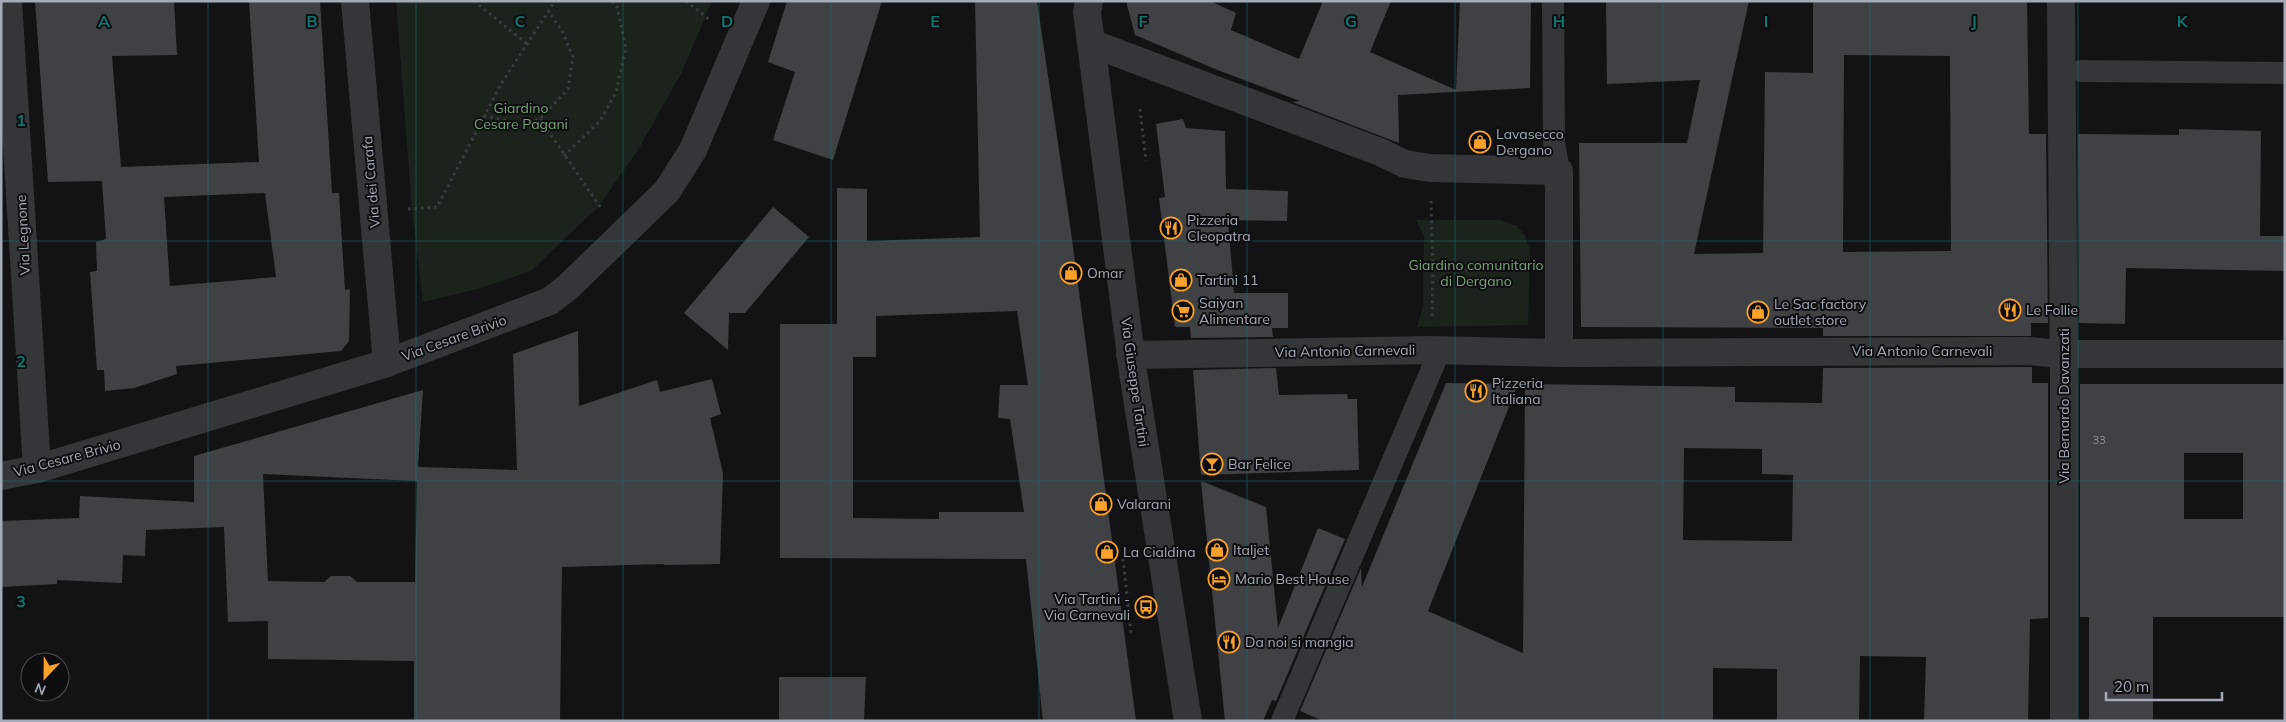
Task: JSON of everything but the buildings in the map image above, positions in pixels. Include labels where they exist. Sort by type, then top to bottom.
[{"type":"street","name":"Via Legnone","points":[[8,1],[37,469]]},
{"type":"street","name":"Via dei Carafa","points":[[355,1],[387,363]]},
{"type":"street","name":"Via Cesare Brivio","points":[[1,476],[37,469],[387,363],[550,301],[568,287],[667,191],[693,150],[756,1]]},
{"type":"street","name":"Via Giuseppe Tartini","points":[[1088,1],[1087,12],[1130,355],[1188,721]]},
{"type":"street","name":"Via Bernardo Davanzati","points":[[2062,1],[2064,721]]},
{"type":"street","points":[[1091,43],[1380,152],[1405,164],[1430,168],[1559,171],[1559,352]]},
{"type":"street","name":"Via Antonio Carnevali","points":[[1130,355],[1440,350],[1559,352],[2027,351],[2064,354],[2285,354]]},
{"type":"lane","points":[[1553,1],[1554,142],[1559,171]]},
{"type":"lane","points":[[2081,71],[2285,73]]},
{"type":"lane","points":[[1282,721],[1440,350]]},
{"type":"path","points":[[474,1],[527,44]]},
{"type":"path","points":[[403,210],[436,207],[500,84],[555,1]]},
{"type":"path","points":[[564,156],[600,120],[616,92],[626,48],[616,7],[612,1]]},
{"type":"path","points":[[686,1],[711,21]]},
{"type":"path","points":[[484,116],[519,123],[540,119],[568,89],[573,57],[562,31],[548,10]]},
{"type":"path","points":[[1140,110],[1146,161]]},
{"type":"path","points":[[540,119],[603,210]]},
{"type":"path","points":[[1430,168],[1433,270],[1432,324]]},
{"type":"path","points":[[1433,270],[1534,269]]},
{"type":"path","points":[[1123,559],[1131,633]]},
{"type":"green space","name":"Giardino Cesare Pagani","points":[[396,1],[712,1],[682,72],[638,150],[599,206],[531,271],[478,289],[423,302],[412,209]]},
{"type":"green space","name":"Giardino comunitario di Dergano","points":[[1416,220],[1501,220],[1517,226],[1525,236],[1530,251],[1528,325],[1417,327],[1423,307],[1424,236]]},
{"type":"place","name":"Lavasecco Dergano","points":[[1480,142]]},
{"type":"place","name":"Pizzeria Cleopatra","points":[[1171,228]]},
{"type":"place","name":"Omar","points":[[1071,273]]},
{"type":"place","name":"Tartini 11","points":[[1181,280]]},
{"type":"place","name":"Le Follie","points":[[2010,310]]},
{"type":"place","name":"Saiyan Alimentare","points":[[1183,311]]},
{"type":"place","name":"Le Sac factory outlet store","points":[[1758,312]]},
{"type":"place","name":"Pizzeria Italiana","points":[[1476,391]]},
{"type":"place","name":"Bar Felice","points":[[1212,464]]},
{"type":"place","name":"Valarani","points":[[1101,504]]},
{"type":"place","name":"Italjet","points":[[1217,550]]},
{"type":"place","name":"La Cialdina","points":[[1107,552]]},
{"type":"place","name":"Mario Best House","points":[[1219,579]]},
{"type":"place","name":"Via Tartini - Via Carnevali","points":[[1146,607]]},
{"type":"place","name":"Da noi si mangia","points":[[1229,642]]}]
